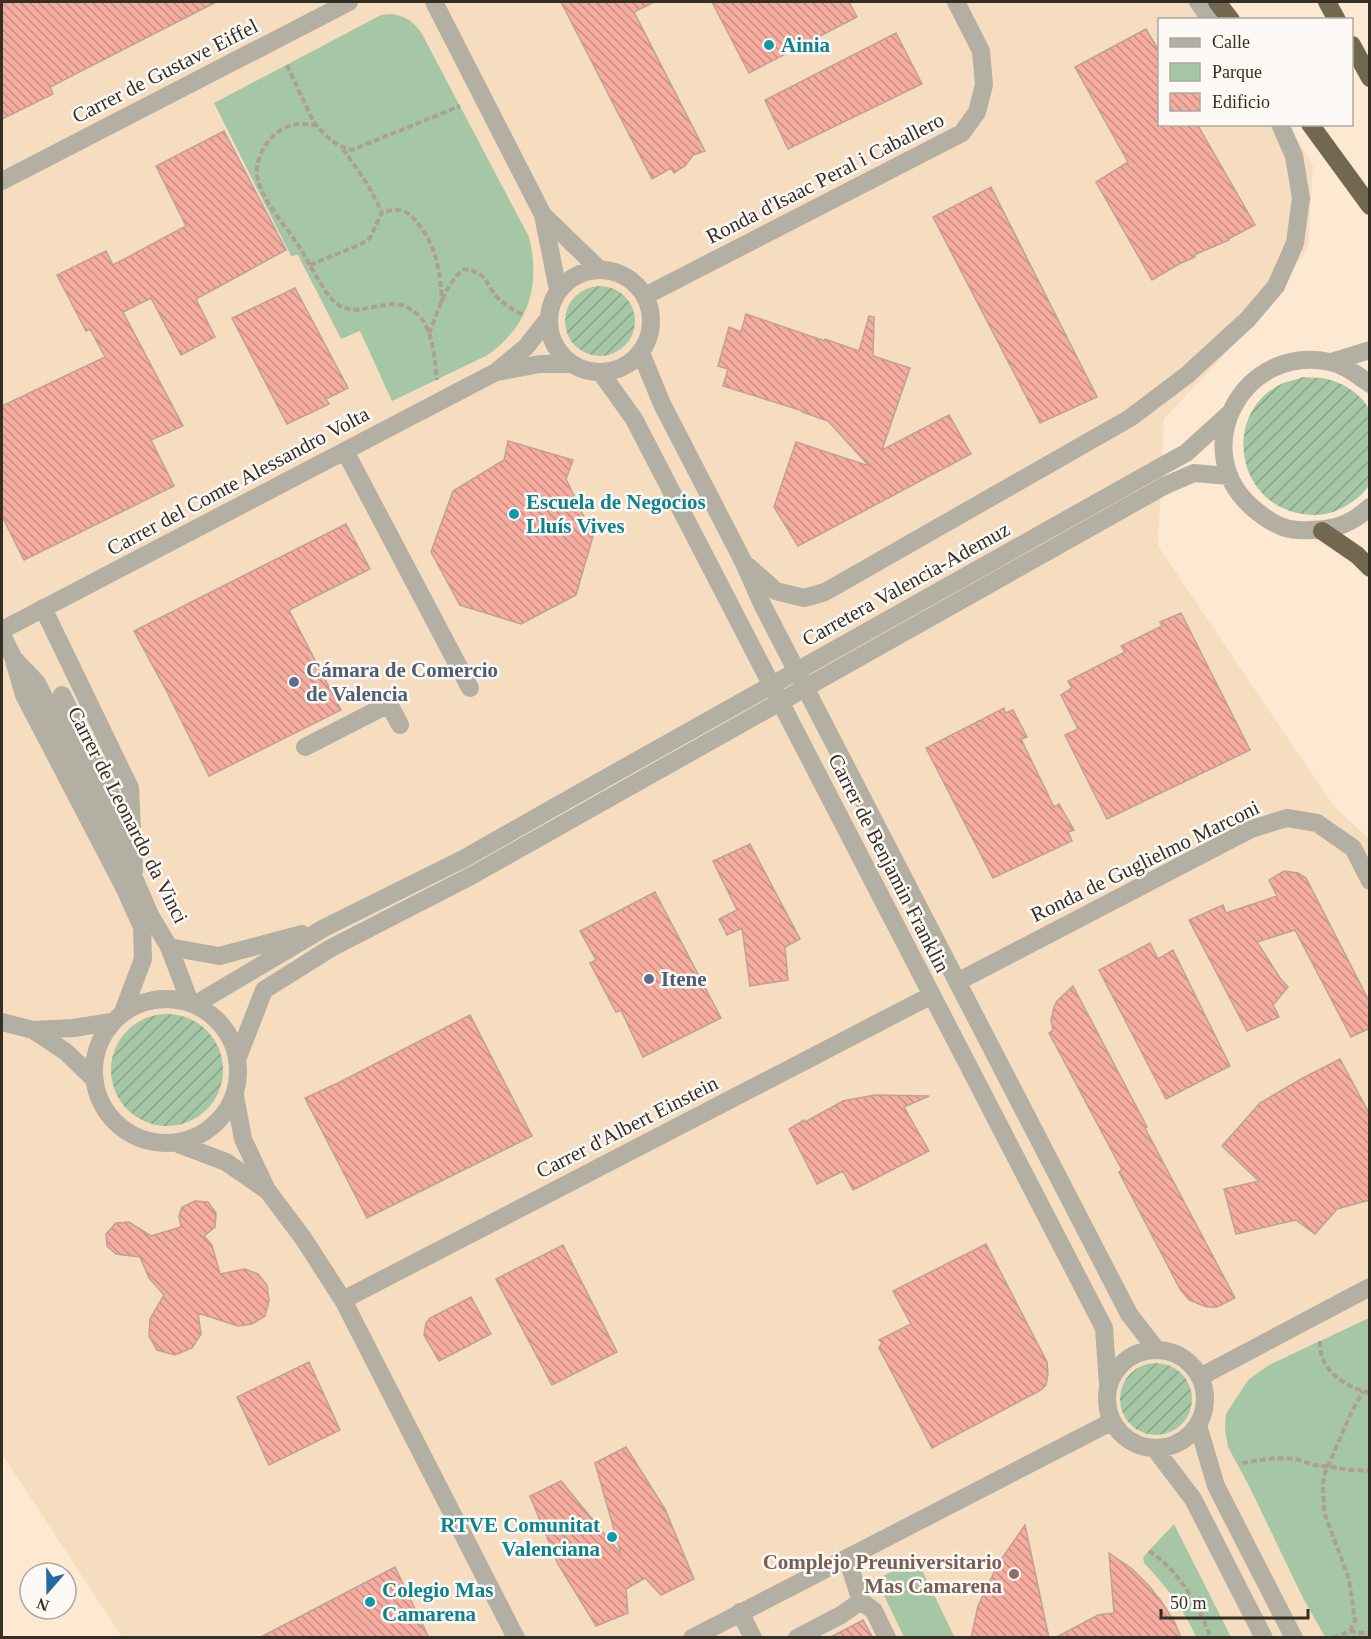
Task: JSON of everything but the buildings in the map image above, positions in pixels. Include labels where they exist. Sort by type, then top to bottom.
[{"type":"highway","points":[[1217,2],[1229,18]]},
{"type":"highway","points":[[1327,2],[1336,18]]},
{"type":"highway","points":[[1353,47],[1370,78]]},
{"type":"highway","points":[[1311,126],[1370,206]]},
{"type":"highway","points":[[1322,531],[1357,555],[1370,568]]},
{"type":"street","name":"Carrer de Gustave Eiffel","points":[[2,181],[349,2]]},
{"type":"street","points":[[434,2],[543,215],[558,290]]},
{"type":"street","name":"Ronda d'Isaac Peral i Caballero","points":[[645,296],[962,133],[977,112],[984,85],[981,51],[956,2]]},
{"type":"street","points":[[1198,2],[1210,18]]},
{"type":"street","points":[[743,561],[776,591],[804,598],[825,592],[1130,418],[1187,375],[1248,319],[1276,286],[1295,243],[1302,198],[1294,156],[1281,126]]},
{"type":"street","points":[[543,215],[600,270]]},
{"type":"street","points":[[613,271],[637,285],[645,296],[652,325],[648,340],[641,353],[616,371],[601,373],[585,371],[571,364],[558,352],[550,337],[548,319],[551,304],[558,290],[570,279],[584,272],[613,271]]},
{"type":"street","name":"Carrer del Comte Alessandro Volta","points":[[2,630],[496,372],[526,347],[548,319]]},
{"type":"street","points":[[1331,362],[1370,350]]},
{"type":"street","name":"Carrer de Benjamin Franklin","points":[[641,353],[662,405],[957,982],[1129,1314],[1156,1349]]},
{"type":"street","points":[[1370,384],[1353,371],[1331,362],[1306,359],[1282,364],[1260,375],[1242,392],[1230,413],[1224,434],[1224,455],[1229,476],[1243,500],[1266,519],[1293,530],[1322,531],[1342,525],[1370,507]]},
{"type":"street","name":"Carrer del Comte Alessandro Volta","points":[[496,372],[540,364],[571,364]]},
{"type":"street","name":"Carrer de Benjamin Franklin","points":[[601,373],[634,419],[1104,1328],[1108,1385]]},
{"type":"street","name":"Carretera Valencia-Ademuz","points":[[324,928],[463,859],[1186,453],[1230,413]]},
{"type":"street","points":[[345,451],[470,688]]},
{"type":"street","name":"Carretera Valencia-Ademuz","points":[[238,1057],[264,990],[331,948],[471,876],[1164,486],[1194,473],[1229,476]]},
{"type":"street","points":[[43,608],[130,788],[135,880]]},
{"type":"street","name":"Carrer de Leonardo da Vinci","points":[[2,635],[7,660],[124,887],[142,927],[143,959],[117,1017]]},
{"type":"street","name":"Carrer de Leonardo da Vinci","points":[[7,660],[37,684],[135,880],[150,915],[169,947],[193,1003]]},
{"type":"street","points":[[37,684],[92,709]]},
{"type":"street","points":[[62,695],[133,840]]},
{"type":"street","points":[[305,747],[389,704],[400,725]]},
{"type":"street","name":"Ronda de Guglielmo Marconi","points":[[957,982],[1251,829],[1287,818],[1317,823],[1353,848],[1370,881]]},
{"type":"street","points":[[193,1003],[324,928]]},
{"type":"street","points":[[169,947],[219,956],[324,928]]},
{"type":"street","name":"Carrer d'Albert Einstein","points":[[343,1300],[932,995]]},
{"type":"street","points":[[2,1022],[33,1030],[73,1028],[117,1017],[144,1001],[167,998],[193,1003],[215,1017],[230,1035],[238,1057],[239,1076],[235,1096],[226,1113],[212,1127],[195,1138],[176,1143],[153,1142],[131,1135],[113,1120],[100,1101],[94,1079],[94,1059],[100,1039],[117,1017]]},
{"type":"street","points":[[33,1030],[66,1053],[94,1079]]},
{"type":"street","points":[[235,1096],[243,1139],[267,1190],[303,1238],[343,1300],[516,1638]]},
{"type":"street","points":[[176,1143],[226,1162],[267,1190]]},
{"type":"street","points":[[1200,1377],[1370,1287]]},
{"type":"street","points":[[1156,1349],[1170,1351],[1193,1366],[1200,1377],[1205,1393],[1204,1409],[1198,1425],[1180,1442],[1155,1449],[1142,1446],[1129,1441],[1111,1422],[1107,1410],[1108,1385],[1115,1370],[1126,1359],[1140,1352],[1156,1349]]},
{"type":"street","points":[[692,1638],[1111,1422]]},
{"type":"street","points":[[1198,1425],[1216,1486],[1294,1638]]},
{"type":"street","points":[[1155,1449],[1192,1499],[1264,1638]]},
{"type":"street","points":[[847,1558],[861,1601],[874,1611],[887,1638]]},
{"type":"street","points":[[797,1638],[841,1615],[861,1601]]},
{"type":"street","points":[[741,1612],[753,1638]]},
{"type":"path","points":[[287,65],[313,121],[324,136],[342,148],[368,184],[382,212]]},
{"type":"path","points":[[342,148],[352,150],[368,145],[460,106]]},
{"type":"path","points":[[317,126],[306,123],[280,130],[263,148],[258,162],[257,176],[265,197],[332,300],[342,307],[356,309],[399,304],[420,318],[426,325],[437,380]]},
{"type":"path","points":[[382,212],[395,209],[404,211],[417,222],[430,241],[437,259],[442,302]]},
{"type":"path","points":[[310,265],[370,238],[382,212]]},
{"type":"path","points":[[428,333],[449,285],[464,269],[477,271],[484,276],[494,294],[523,315]]},
{"type":"path","points":[[1320,1341],[1325,1366],[1335,1377],[1355,1389],[1370,1393]]},
{"type":"path","points":[[1350,1631],[1356,1621],[1349,1579],[1324,1512],[1323,1484],[1328,1467],[1363,1391]]},
{"type":"path","points":[[1242,1463],[1276,1458],[1296,1459],[1328,1467],[1370,1471]]},
{"type":"path","points":[[1149,1551],[1187,1590],[1211,1638]]},
{"type":"path","points":[[1333,1638],[1350,1631],[1370,1632]]},
{"type":"shaded area","points":[[2,2],[1220,2],[1229,18],[1158,18],[1158,126],[1289,126],[1313,165],[1308,248],[1256,321],[1164,419],[1158,546],[1333,805],[1369,839],[1369,1637],[122,1637],[78,1570],[78,1561],[72,1561],[2,1454]]},
{"type":"green space","points":[[389,14],[408,20],[422,34],[529,237],[533,271],[532,288],[522,317],[502,343],[488,355],[392,401],[360,331],[341,339],[298,255],[291,256],[214,103],[381,15]]},
{"type":"green space","points":[[600,286],[613,289],[625,296],[632,308],[635,321],[632,334],[625,346],[613,353],[600,356],[587,353],[575,346],[568,334],[565,321],[568,308],[575,296],[587,289]]},
{"type":"green space","points":[[1303,377],[1324,378],[1340,383],[1357,394],[1369,409],[1369,485],[1351,503],[1323,514],[1297,513],[1276,505],[1260,491],[1249,474],[1244,454],[1244,434],[1250,414],[1262,397],[1281,384]]},
{"type":"green space","points":[[167,1014],[189,1018],[207,1030],[219,1048],[223,1070],[219,1092],[207,1110],[189,1122],[167,1126],[145,1122],[127,1110],[115,1092],[111,1070],[115,1048],[127,1030],[145,1018]]},
{"type":"green space","points":[[1369,1318],[1369,1637],[1325,1637],[1303,1598],[1228,1447],[1225,1430],[1226,1414],[1248,1380],[1269,1365]]},
{"type":"green space","points":[[1156,1363],[1176,1369],[1186,1379],[1192,1399],[1186,1419],[1176,1429],[1156,1435],[1136,1429],[1126,1419],[1120,1399],[1126,1379],[1136,1369]]},
{"type":"green space","points":[[1174,1524],[1231,1637],[1196,1637],[1173,1598],[1144,1563],[1145,1555]]},
{"type":"green space","points":[[917,1560],[954,1636],[904,1637],[876,1579]]},
{"type":"place","name":"Ainia","points":[[769,45]]},
{"type":"place","name":"Escuela de Negocios Lluís Vives","points":[[514,514]]},
{"type":"place","name":"Cámara de Comercio de Valencia","points":[[294,682]]},
{"type":"place","name":"Itene","points":[[649,979]]},
{"type":"place","name":"RTVE Comunitat Valenciana","points":[[612,1537]]},
{"type":"place","name":"Complejo Preuniversitario Mas Camarena","points":[[1014,1574]]},
{"type":"place","name":"Colegio Mas Camarena","points":[[370,1602]]}]
